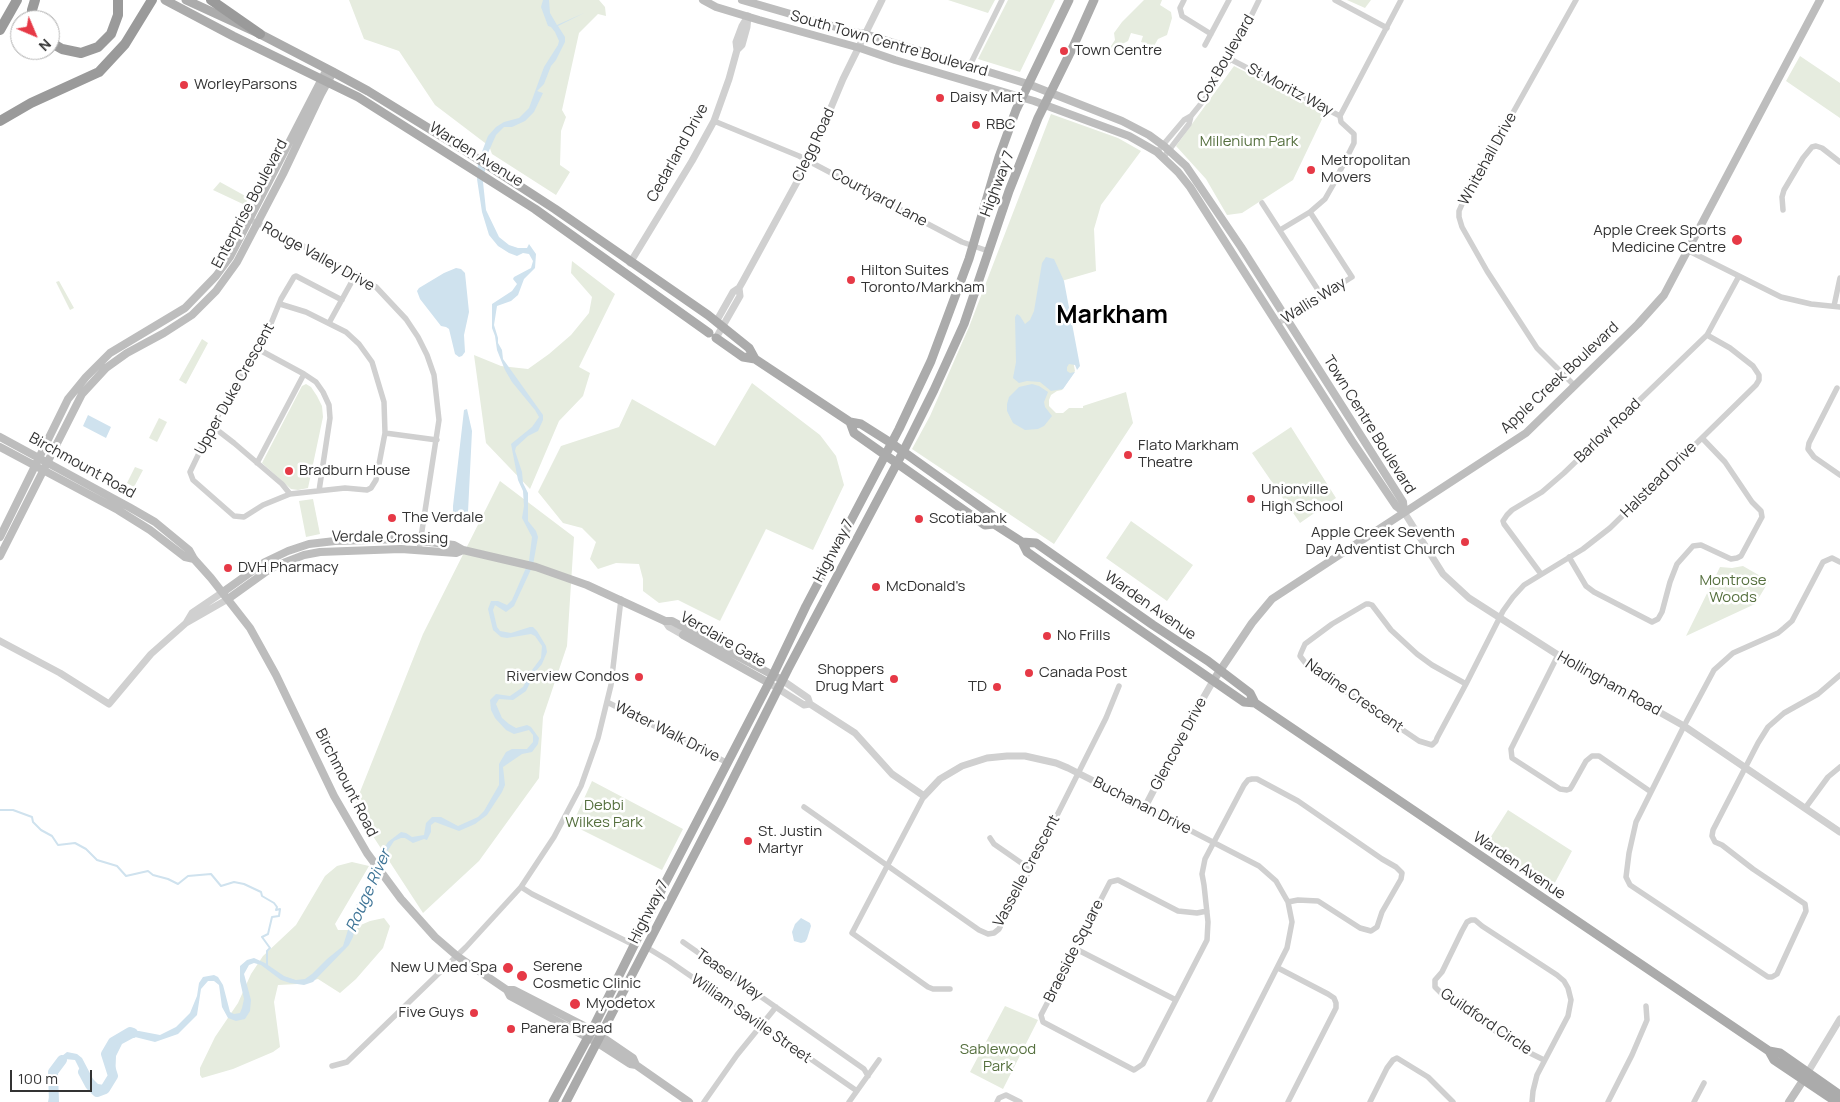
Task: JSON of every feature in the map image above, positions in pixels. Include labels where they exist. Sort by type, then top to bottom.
[{"type":"highway","points":[[0,30],[17,0]]},
{"type":"highway","points":[[60,49],[81,54],[98,47],[111,34],[118,15],[118,0]]},
{"type":"highway","points":[[0,121],[99,72],[125,44],[152,0]]},
{"type":"highway","points":[[211,0],[260,34]]},
{"type":"main road","name":"Warden Avenue","points":[[165,0],[233,36],[358,97],[494,182],[743,358],[755,359]]},
{"type":"main road","name":"Warden Avenue","points":[[186,0],[260,34],[330,70],[464,150],[554,209],[719,325],[749,348],[755,359],[850,422],[861,424],[891,443],[992,515],[994,524]]},
{"type":"main road","name":"South Town Centre Boulevard","points":[[742,0],[852,32],[865,34],[1028,84]]},
{"type":"main road","name":"Highway 7","points":[[552,1102],[589,1034],[771,679],[806,606],[891,443],[931,361],[973,246],[1016,110],[1069,0]]},
{"type":"main road","name":"Highway 7","points":[[566,1102],[780,684],[934,390],[964,324],[1009,191],[1044,105],[1094,0]]},
{"type":"main road","name":"Apple Creek Boulevard","points":[[1213,681],[1252,623],[1272,599],[1526,433],[1638,324],[1664,295],[1820,0]]},
{"type":"main road","name":"South Town Centre Boulevard","points":[[706,1],[733,12],[860,48],[1022,98]]},
{"type":"main road","name":"Cedarland Drive","points":[[748,16],[753,4]]},
{"type":"main road","name":"Enterprise Boulevard","points":[[0,556],[38,468],[39,457],[68,399],[86,376],[110,354],[185,308],[216,276],[230,257],[330,70]]},
{"type":"main road","name":"Enterprise Boulevard","points":[[0,537],[38,468],[47,461],[82,394],[106,368],[127,353],[192,315],[216,291],[237,262],[284,174],[325,80]]},
{"type":"main road","name":"Town Centre Boulevard","points":[[1028,84],[1122,121],[1149,135],[1186,166],[1242,247],[1403,502],[1404,512]]},
{"type":"main road","name":"Town Centre Boulevard","points":[[1022,98],[1129,136],[1160,155],[1190,187],[1390,498],[1404,512]]},
{"type":"main road","name":"Warden Avenue","points":[[850,422],[854,433],[884,456],[985,525],[994,524],[1022,542],[1036,543],[1208,661],[1250,693],[1255,703]]},
{"type":"main road","name":"Birchmount Road","points":[[0,437],[47,461],[155,522],[190,550],[194,559],[223,592],[250,628],[276,675],[334,796],[357,837],[378,869],[435,937],[457,956],[507,990],[514,990],[598,1039],[630,1064],[636,1065],[688,1102]]},
{"type":"main road","name":"Birchmount Road","points":[[0,447],[118,510],[150,530],[185,557],[194,559]]},
{"type":"main road","name":"Verdale Crossing","points":[[223,592],[265,562],[288,551],[310,544],[363,539],[421,540],[454,545],[463,550],[523,563],[562,575],[665,621]]},
{"type":"main road","name":"Warden Avenue","points":[[1022,542],[1027,552],[1213,681],[1244,702],[1255,703],[1769,1051],[1780,1052],[1835,1101],[1840,1101]]},
{"type":"main road","name":"Verdale Crossing","points":[[228,599],[267,572],[304,555],[355,550],[419,550],[456,553],[463,550]]},
{"type":"main road","name":"Verclaire Gate","points":[[665,621],[672,621],[780,684]]},
{"type":"main road","name":"Verclaire Gate","points":[[683,635],[771,679]]},
{"type":"main road","name":"Warden Avenue","points":[[1806,1076],[1840,1094]]},
{"type":"main road","points":[[1788,1102],[1806,1076]]},
{"type":"street","name":"Clegg Road","points":[[712,335],[740,296],[739,288],[809,160],[843,79],[860,48],[882,0]]},
{"type":"street","points":[[970,65],[974,53],[1002,0]]},
{"type":"street","points":[[1184,0],[1180,8],[1182,16],[1211,34]]},
{"type":"street","points":[[1205,45],[1229,0]]},
{"type":"street","name":"Cox Boulevard","points":[[1160,155],[1189,124],[1191,116],[1208,95],[1230,59],[1259,0]]},
{"type":"street","points":[[1335,0],[1387,28]]},
{"type":"street","name":"St Moritz Way","points":[[1230,59],[1340,116],[1401,0]]},
{"type":"street","name":"Whitehall Drive","points":[[1574,386],[1538,348],[1487,271],[1462,227],[1459,212],[1576,0]]},
{"type":"street","name":"Cedarland Drive","points":[[630,263],[714,121],[729,79],[737,50],[736,42],[748,16]]},
{"type":"street","points":[[1280,230],[1310,212],[1324,199],[1354,143],[1354,134],[1341,122],[1340,116]]},
{"type":"street","name":"Courtyard Lane","points":[[714,121],[809,160],[973,246],[988,250]]},
{"type":"street","points":[[1783,210],[1782,197],[1784,190],[1803,158],[1812,147],[1822,148],[1840,162]]},
{"type":"street","points":[[1262,203],[1322,296]]},
{"type":"street","name":"Wallis Way","points":[[1277,324],[1352,277],[1310,212]]},
{"type":"street","name":"Rouge Valley Drive","points":[[249,219],[356,274],[376,287],[406,319],[418,337],[434,375],[439,420],[419,550]]},
{"type":"street","points":[[1687,250],[1772,294],[1790,300],[1837,306],[1840,278]]},
{"type":"street","points":[[329,323],[356,274]]},
{"type":"street","name":"Upper Duke Crescent","points":[[342,300],[296,276],[294,277],[270,326],[212,426],[190,472],[194,480],[234,516],[244,517],[290,494],[345,488],[367,490],[371,488],[376,480],[385,433]]},
{"type":"street","name":"Barlow Road","points":[[1540,574],[1504,524],[1503,521],[1506,515],[1542,492],[1564,473],[1708,334],[1739,276]]},
{"type":"street","points":[[280,304],[329,323],[346,332],[359,344],[372,362],[384,402],[385,433],[437,440]]},
{"type":"street","name":"Halstead Drive","points":[[1500,618],[1513,597],[1524,585],[1587,546],[1610,528],[1756,385],[1759,375],[1753,366],[1708,334]]},
{"type":"street","points":[[256,348],[316,382],[329,405],[330,418],[319,491]]},
{"type":"street","points":[[257,463],[304,374]]},
{"type":"street","points":[[1837,388],[1808,449],[1814,457],[1840,475]]},
{"type":"street","points":[[212,426],[282,484],[290,494]]},
{"type":"street","points":[[1568,557],[1586,586],[1652,622],[1658,619],[1662,612],[1677,564],[1693,546],[1701,545],[1731,559],[1741,556],[1762,517],[1761,511],[1752,502],[1726,462],[1702,438]]},
{"type":"street","name":"Hollingham Road","points":[[1404,512],[1444,574],[1469,598],[1558,655],[1684,726],[1806,807],[1840,832]]},
{"type":"street","points":[[1840,562],[1832,558],[1823,562],[1792,621],[1784,628],[1778,633],[1733,653],[1714,670],[1636,822],[1629,853],[1627,880],[1634,888],[1764,975],[1772,977],[1777,974],[1806,912],[1805,904],[1752,869],[1722,845],[1715,842],[1712,836],[1717,821],[1761,737],[1772,722],[1784,712],[1818,694],[1840,674]]},
{"type":"street","name":"Verdale Crossing","points":[[186,623],[192,613],[223,592]]},
{"type":"street","name":"Verdale Crossing","points":[[0,641],[60,673],[109,704],[150,654],[186,623],[228,599]]},
{"type":"street","points":[[332,1066],[347,1062],[457,956],[522,887],[554,837],[581,786],[598,738],[607,702],[621,600]]},
{"type":"street","name":"Nadine Crescent","points":[[1466,684],[1432,665],[1417,654],[1391,630],[1372,605],[1369,604],[1332,624],[1305,644],[1300,653],[1300,656],[1307,665],[1418,741],[1432,745],[1436,741],[1466,684],[1500,618]]},
{"type":"street","name":"Verclaire Gate","points":[[665,621],[669,627],[683,635]]},
{"type":"street","points":[[1558,655],[1511,749],[1512,758],[1560,788],[1567,790],[1572,786],[1586,761],[1592,756],[1599,756],[1651,792]]},
{"type":"street","name":"Glencove Drive","points":[[1145,807],[1213,681]]},
{"type":"street","name":"Verclaire Gate","points":[[780,684],[804,705],[810,704],[855,733],[892,774],[924,796]]},
{"type":"street","name":"Vasselle Crescent","points":[[887,865],[979,930],[990,934],[999,929],[1106,718],[1119,686]]},
{"type":"street","name":"Water Walk Drive","points":[[607,702],[728,763]]},
{"type":"street","name":"Buchanan Drive","points":[[950,989],[933,990],[852,933],[931,786],[953,770],[987,758],[1025,756],[1056,763],[1145,807],[1266,871],[1276,882],[1288,902],[1292,922],[1287,948],[1209,1102]]},
{"type":"street","points":[[1806,807],[1828,777],[1840,767]]},
{"type":"street","name":"Braeside Square","points":[[1207,911],[1197,913],[1178,911],[1118,880],[1110,882],[1041,1015],[1043,1022],[1049,1027],[1134,1070],[1142,1064],[1207,940],[1208,922],[1207,911],[1202,874],[1205,859],[1248,780],[1257,779],[1298,801],[1382,860],[1396,867],[1402,873],[1401,879],[1382,912],[1377,927],[1371,931],[1360,928],[1318,900],[1288,902]]},
{"type":"street","points":[[804,807],[887,865]]},
{"type":"street","points":[[990,838],[998,848],[1030,869]]},
{"type":"street","points":[[522,887],[532,894],[634,946]]},
{"type":"street","name":"Guildford Circle","points":[[1532,1102],[1532,1091],[1537,1075],[1568,1016],[1571,1000],[1568,988],[1564,981],[1556,975],[1475,920],[1467,922],[1442,972],[1436,980],[1435,987],[1442,994],[1520,1048],[1544,1060]]},
{"type":"street","name":"Teasel Way","points":[[682,942],[864,1068],[868,1076]]},
{"type":"street","name":"William Saville Street","points":[[646,947],[857,1091]]},
{"type":"street","points":[[1076,948],[1176,1000]]},
{"type":"street","points":[[1278,968],[1328,994],[1334,998],[1336,1003],[1336,1008],[1288,1102]]},
{"type":"street","points":[[1608,1102],[1647,1020],[1646,1006]]},
{"type":"street","points":[[704,1102],[760,1025],[776,1007]]},
{"type":"street","points":[[1806,1076],[1840,1019]]},
{"type":"street","points":[[1370,1102],[1387,1068],[1393,1060],[1398,1058],[1428,1077],[1453,1102]]},
{"type":"street","points":[[849,1102],[879,1060]]},
{"type":"street","points":[[1694,1102],[1704,1083]]},
{"type":"street","points":[[997,1102],[999,1098],[1006,1095],[1020,1102]]},
{"type":"green space","points":[[349,0],[599,0],[605,7],[606,16],[598,14],[579,33],[562,110],[566,117],[561,131],[560,165],[570,172],[556,195],[492,154],[489,146],[435,105],[399,51],[364,39]]},
{"type":"green space","points":[[948,0],[995,0],[988,13]]},
{"type":"green space","points":[[1008,0],[1055,0],[1020,72],[978,59]]},
{"type":"green space","points":[[1144,0],[1162,0],[1160,5],[1171,12],[1172,18],[1167,35],[1158,39],[1154,46],[1141,42],[1143,36],[1131,33],[1128,41],[1107,52],[1115,40],[1114,33]]},
{"type":"green space","points":[[1347,0],[1371,0],[1365,8]]},
{"type":"green space","points":[[1800,56],[1840,83],[1840,118],[1786,81]]},
{"type":"green space","name":"Millenium Park","points":[[1234,66],[1325,113],[1293,180],[1242,213],[1227,215],[1206,179],[1176,146]]},
{"type":"green space","points":[[1051,114],[1118,138],[1141,151],[1101,205],[1094,229],[1096,271],[1058,282],[1075,371],[1062,390],[1051,395],[1049,406],[1056,413],[1063,413],[1069,408],[1083,408],[1083,406],[1126,392],[1133,423],[1054,544],[912,449],[930,416],[969,327]]},
{"type":"green space","points":[[220,182],[249,198],[245,205],[213,190]]},
{"type":"green space","points":[[572,261],[615,294],[579,367],[590,373],[583,396],[559,421],[530,489],[486,443],[474,355],[501,366],[528,369],[571,335],[589,313],[592,297],[571,273]]},
{"type":"green space","points":[[59,281],[74,308],[70,310],[56,282]]},
{"type":"green space","points":[[202,339],[208,343],[186,384],[179,380]]},
{"type":"green space","points":[[752,383],[820,435],[836,456],[844,485],[813,550],[766,529],[720,621],[678,600],[659,603],[643,591],[643,579],[639,564],[616,563],[598,569],[590,559],[596,542],[582,528],[563,523],[538,492],[561,446],[619,427],[632,399],[715,446]]},
{"type":"green space","points":[[306,384],[311,387],[317,396],[322,406],[323,417],[308,488],[298,490],[291,489],[262,463],[302,386]]},
{"type":"green space","points":[[159,418],[167,422],[157,442],[149,438]]},
{"type":"green space","points":[[1291,427],[1336,498],[1300,523],[1252,453]]},
{"type":"green space","points":[[135,467],[143,470],[134,487],[127,483]]},
{"type":"green space","points":[[500,481],[574,537],[567,646],[543,717],[539,778],[479,861],[423,913],[354,807],[423,634]]},
{"type":"green space","points":[[313,499],[320,534],[306,537],[299,501]]},
{"type":"green space","points":[[1131,521],[1193,565],[1167,601],[1106,558]]},
{"type":"green space","name":"Montrose Woods","points":[[1743,566],[1769,581],[1755,604],[1686,636],[1720,567],[1732,568]]},
{"type":"green space","name":"Debbi Wilkes Park","points":[[592,781],[683,829],[662,870],[572,825]]},
{"type":"green space","points":[[1508,810],[1572,851],[1551,890],[1485,846]]},
{"type":"green space","points":[[352,862],[369,866],[335,924],[338,930],[349,930],[370,921],[384,918],[390,926],[383,948],[356,979],[340,993],[318,979],[298,984],[278,985],[274,1002],[280,1047],[273,1052],[233,1069],[202,1078],[200,1068],[215,1037],[238,1003],[251,974],[263,956],[296,925],[325,876],[337,866]]},
{"type":"green space","name":"Sablewood Park","points":[[1005,1006],[1038,1020],[1003,1089],[970,1072]]},
{"type":"water","points":[[543,0],[549,0],[550,13],[557,25],[584,13],[558,26],[565,37],[565,42],[551,66],[544,84],[537,91],[543,93],[534,112],[525,121],[512,127],[504,127],[496,135],[488,153],[483,182],[486,210],[499,237],[509,245],[518,248],[527,248],[529,244],[536,254],[535,268],[524,279],[518,295],[511,301],[497,306],[494,325],[503,359],[543,415],[538,431],[528,436],[516,447],[515,451],[522,472],[523,483],[528,493],[528,521],[538,537],[533,565],[514,606],[506,612],[495,605],[493,610],[497,627],[500,631],[511,633],[533,627],[546,646],[547,652],[542,664],[536,671],[526,691],[513,700],[499,699],[496,704],[502,718],[509,724],[516,728],[527,725],[531,727],[539,738],[538,744],[532,752],[522,754],[503,767],[505,785],[502,792],[487,815],[475,824],[459,831],[435,822],[431,825],[431,832],[427,840],[424,839],[413,843],[405,838],[401,838],[394,841],[381,861],[377,886],[363,904],[349,945],[313,982],[304,985],[290,983],[281,980],[261,965],[254,963],[249,965],[244,974],[251,1000],[250,1011],[245,1019],[236,1021],[228,1018],[222,1007],[219,985],[214,981],[208,981],[201,989],[197,1015],[178,1034],[155,1042],[135,1037],[122,1044],[116,1056],[115,1081],[110,1089],[103,1092],[94,1089],[83,1076],[75,1060],[65,1059],[57,1076],[58,1092],[54,1102],[48,1102],[57,1060],[67,1052],[77,1054],[82,1058],[93,1079],[98,1084],[104,1085],[109,1078],[111,1053],[118,1039],[132,1031],[160,1035],[176,1027],[190,1013],[197,996],[199,983],[203,977],[214,975],[218,977],[223,985],[230,1012],[234,1014],[240,1013],[242,1008],[244,999],[240,981],[240,966],[247,960],[254,958],[284,976],[296,980],[305,979],[312,974],[343,946],[355,907],[370,884],[376,860],[388,842],[401,832],[412,837],[424,835],[426,823],[432,817],[441,817],[458,826],[478,817],[484,811],[499,785],[499,764],[506,752],[512,749],[527,749],[533,742],[533,735],[529,730],[514,734],[506,730],[495,718],[491,710],[490,700],[496,694],[510,696],[523,687],[541,658],[542,646],[535,636],[531,634],[507,638],[501,637],[493,630],[488,609],[491,601],[498,601],[507,605],[512,600],[529,561],[532,537],[522,518],[524,506],[523,491],[518,480],[511,444],[532,427],[539,417],[505,370],[497,350],[492,328],[492,304],[512,291],[517,284],[513,279],[514,277],[531,268],[533,261],[529,254],[523,253],[517,256],[509,253],[498,246],[489,235],[482,212],[477,179],[478,162],[488,136],[496,127],[504,122],[519,118],[529,108],[544,67],[558,45],[559,41],[555,32],[548,26],[541,7]]},
{"type":"water","points":[[1046,257],[1054,259],[1064,281],[1080,366],[1077,370],[1075,365],[1069,364],[1067,371],[1070,373],[1075,372],[1063,389],[1051,391],[1040,382],[1027,381],[1019,383],[1013,378],[1016,362],[1015,317],[1017,314],[1020,316],[1025,324],[1030,320],[1034,311],[1042,263]]},
{"type":"water","points":[[456,268],[461,269],[465,273],[469,312],[464,335],[465,352],[459,357],[455,354],[449,329],[441,326],[420,299],[417,291],[444,273]]},
{"type":"water","points":[[1032,384],[1048,392],[1044,402],[1045,407],[1052,416],[1044,426],[1038,429],[1025,430],[1013,423],[1007,411],[1007,404],[1009,397],[1019,387]]},
{"type":"water","points":[[467,409],[472,431],[468,512],[465,516],[459,518],[453,514],[453,506],[464,410]]},
{"type":"water","points":[[88,415],[111,427],[106,438],[83,426]]},
{"type":"water","points":[[801,918],[810,923],[811,926],[807,939],[801,943],[794,941],[792,932],[795,924]]},
{"type":"waterway","points":[[0,810],[13,810],[32,817],[33,822],[41,830],[52,836],[58,845],[75,843],[86,849],[97,860],[117,866],[126,876],[148,871],[153,875],[178,884],[188,876],[211,874],[221,886],[234,882],[244,884],[261,892],[262,896],[274,903],[277,907],[276,910],[280,909],[279,916],[272,917],[268,934],[262,937],[270,948],[267,951],[267,965]]},
{"type":"waterway","name":"Rouge River","points":[[83,1072],[90,1085],[97,1092],[105,1089],[113,1076],[106,1054],[113,1042],[130,1032],[133,1033]]},
{"type":"waterway","name":"Rouge River","points":[[54,1102],[53,1072],[62,1060]]},
{"type":"place","name":"Town Centre","points":[[1064,51]]},
{"type":"place","name":"WorleyParsons","points":[[184,85]]},
{"type":"place","name":"Daisy Mart","points":[[940,98]]},
{"type":"place","name":"RBC","points":[[976,125]]},
{"type":"place","name":"Metropolitan Movers","points":[[1311,170]]},
{"type":"place","name":"Apple Creek Sports Medicine Centre","points":[[1737,240]]},
{"type":"place","name":"Hilton Suites Toronto/Markham","points":[[851,280]]},
{"type":"place","name":"Flato Markham Theatre","points":[[1128,455]]},
{"type":"place","name":"Bradburn House","points":[[289,471]]},
{"type":"place","name":"Unionville High School","points":[[1251,499]]},
{"type":"place","name":"The Verdale","points":[[392,518]]},
{"type":"place","name":"Scotiabank","points":[[919,519]]},
{"type":"place","name":"Apple Creek Seventh Day Adventist Church","points":[[1465,542]]},
{"type":"place","name":"DVH Pharmacy","points":[[228,568]]},
{"type":"place","name":"McDonald's","points":[[876,587]]},
{"type":"place","name":"No Frills","points":[[1047,636]]},
{"type":"place","name":"Canada Post","points":[[1029,673]]},
{"type":"place","name":"Riverview Condos","points":[[639,677]]},
{"type":"place","name":"Shoppers Drug Mart","points":[[894,679]]},
{"type":"place","name":"TD","points":[[997,687]]},
{"type":"place","name":"St. Justin Martyr","points":[[748,841]]},
{"type":"place","name":"New U Med Spa","points":[[508,968]]},
{"type":"place","name":"Serene Cosmetic Clinic","points":[[522,976]]},
{"type":"place","name":"Myodetox","points":[[575,1004]]},
{"type":"place","name":"Five Guys","points":[[474,1013]]},
{"type":"place","name":"Panera Bread","points":[[511,1029]]},
{"type":"district","name":"Markham","points":[[1112,316]]}]
